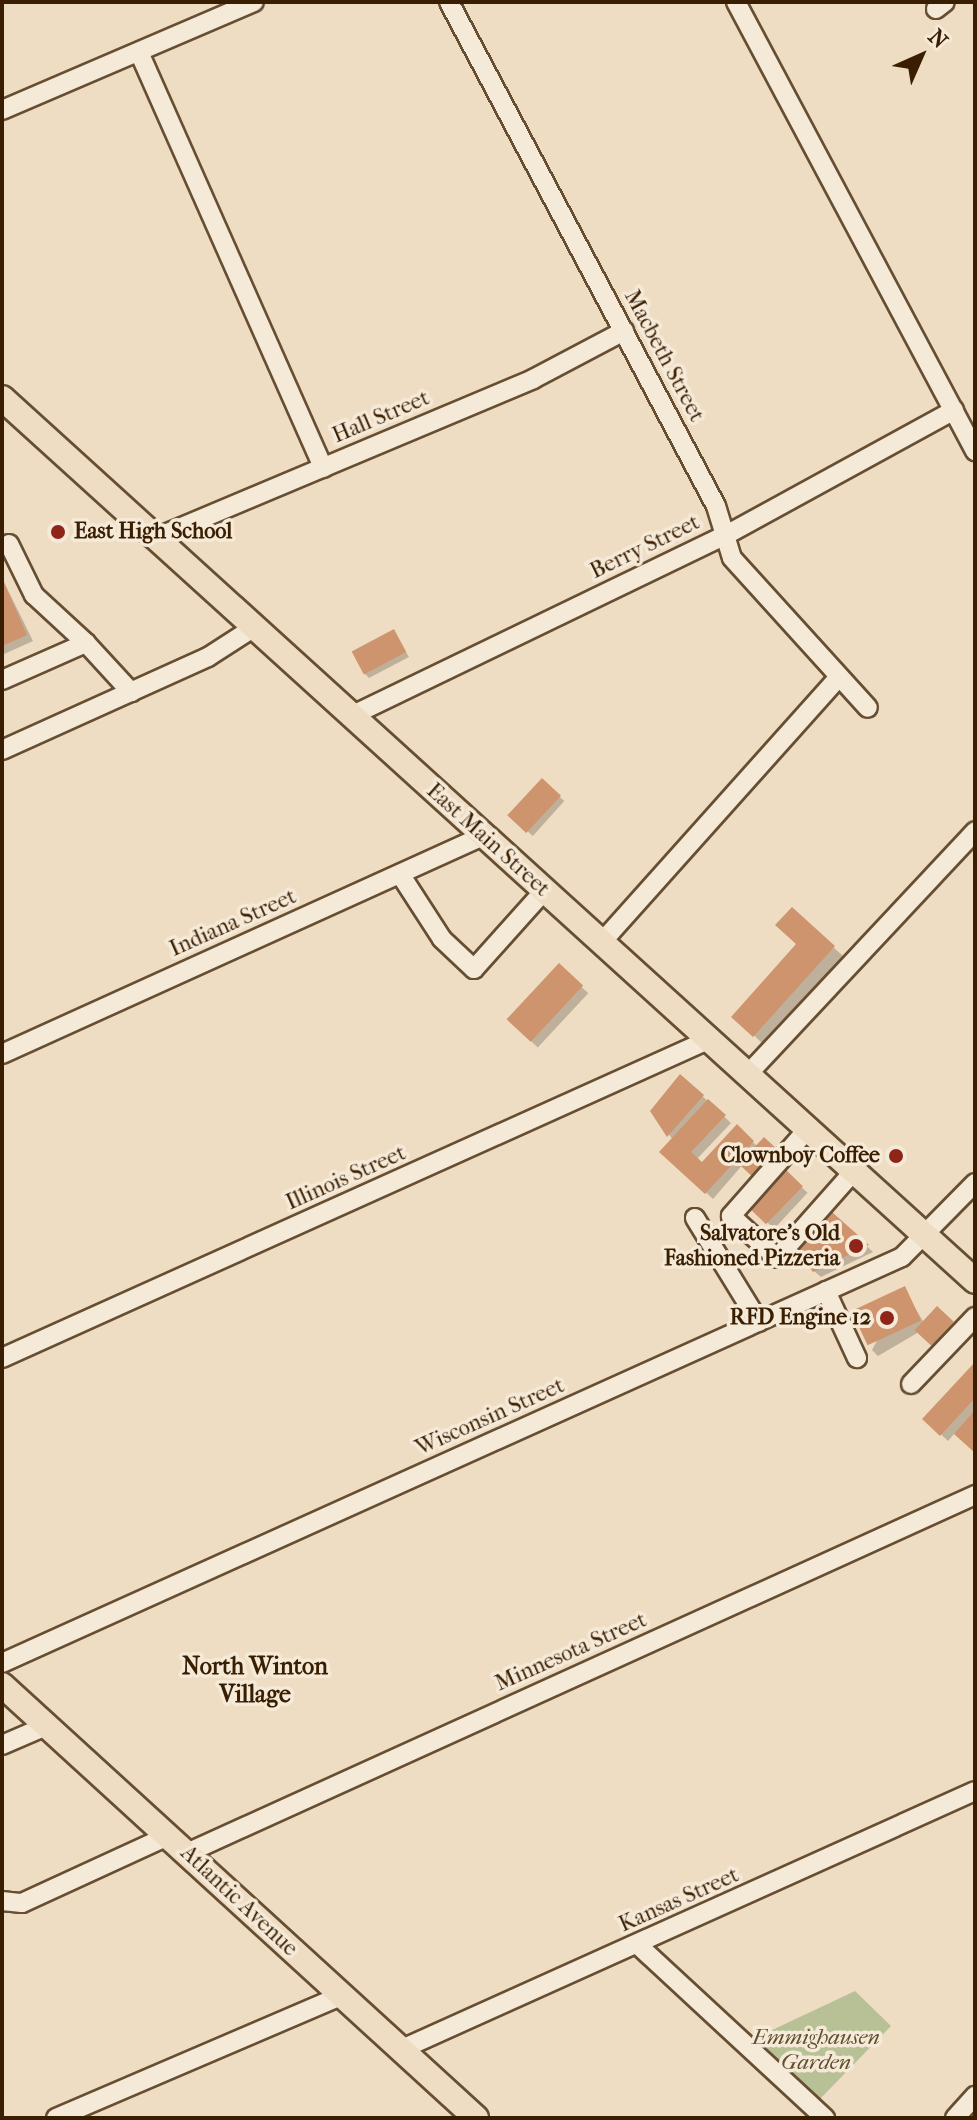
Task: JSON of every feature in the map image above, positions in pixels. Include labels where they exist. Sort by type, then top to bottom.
[{"type":"main road","name":"East Main Street","points":[[2,398],[153,539],[975,1281]]},
{"type":"main road","name":"Atlantic Avenue","points":[[2,1685],[476,2118]]},
{"type":"street","points":[[2,110],[254,2]]},
{"type":"street","name":"Macbeth Street","points":[[449,2],[624,331],[726,535],[739,568],[868,708]]},
{"type":"street","points":[[736,2],[975,451]]},
{"type":"street","points":[[139,52],[323,468]]},
{"type":"street","name":"Hall Street","points":[[153,539],[533,379],[624,331]]},
{"type":"street","name":"Berry Street","points":[[351,716],[726,535],[954,410]]},
{"type":"street","points":[[9,544],[34,595],[86,643],[131,692]]},
{"type":"street","points":[[2,750],[131,692],[253,628]]},
{"type":"street","points":[[2,680],[86,643]]},
{"type":"street","points":[[601,943],[839,677]]},
{"type":"street","points":[[747,1075],[975,831]]},
{"type":"street","name":"Indiana Street","points":[[2,1054],[483,836]]},
{"type":"street","points":[[400,874],[442,939],[474,969],[544,891]]},
{"type":"street","name":"Illinois Street","points":[[2,1358],[708,1040]]},
{"type":"street","points":[[807,1130],[731,1216],[777,1258],[853,1172]]},
{"type":"street","name":"Wisconsin Street","points":[[2,1663],[902,1257],[975,1183]]},
{"type":"street","points":[[695,1218],[759,1322]]},
{"type":"street","points":[[826,1291],[857,1358]]},
{"type":"street","points":[[911,1384],[975,1317]]},
{"type":"street","name":"Minnesota Street","points":[[187,1853],[975,1495]]},
{"type":"street","points":[[2,1745],[46,1726]]},
{"type":"street","name":"Kansas Street","points":[[402,2049],[975,1791]]},
{"type":"street","points":[[2,1901],[22,1903],[168,1836]]},
{"type":"street","points":[[638,1945],[825,2118]]},
{"type":"street","points":[[56,2118],[341,1996]]},
{"type":"street","points":[[955,2118],[975,2096]]},
{"type":"green space","name":"Emmighausen Garden","points":[[855,1991],[891,2026],[817,2102],[751,2040]]},
{"type":"building","points":[[2,578],[27,635],[2,646]]},
{"type":"building","points":[[394,629],[406,652],[364,674],[352,652]]},
{"type":"building","points":[[542,778],[561,796],[526,833],[507,815]]},
{"type":"building","points":[[792,907],[835,946],[753,1037],[731,1017],[796,944],[775,925]]},
{"type":"building","points":[[559,963],[583,986],[531,1042],[506,1019]]},
{"type":"building","points":[[680,1074],[704,1095],[667,1137],[650,1111]]},
{"type":"building","points":[[708,1099],[726,1115],[691,1152],[702,1162],[737,1124],[754,1141],[705,1194],[659,1152]]},
{"type":"building","points":[[764,1137],[783,1155],[758,1182],[739,1164]]},
{"type":"building","points":[[782,1166],[803,1186],[766,1224],[745,1204]]},
{"type":"building","points":[[832,1212],[869,1245],[813,1272],[797,1251]]},
{"type":"building","name":"RFD Engine 12","points":[[905,1286],[921,1320],[868,1345],[852,1311]]},
{"type":"building","points":[[937,1306],[954,1322],[931,1346],[914,1330]]},
{"type":"building","points":[[975,1362],[975,1398],[940,1436],[922,1419]]},
{"type":"building","points":[[975,1410],[975,1453],[954,1434]]},
{"type":"place","name":"East High School","points":[[58,532]]},
{"type":"place","name":"Clownboy Coffee","points":[[896,1156]]},
{"type":"place","name":"Salvatore's Old Fashioned Pizzeria","points":[[856,1246]]},
{"type":"place","name":"RFD Engine 12","points":[[887,1318]]},
{"type":"district","name":"North Winton Village","points":[[255,1681]]}]
